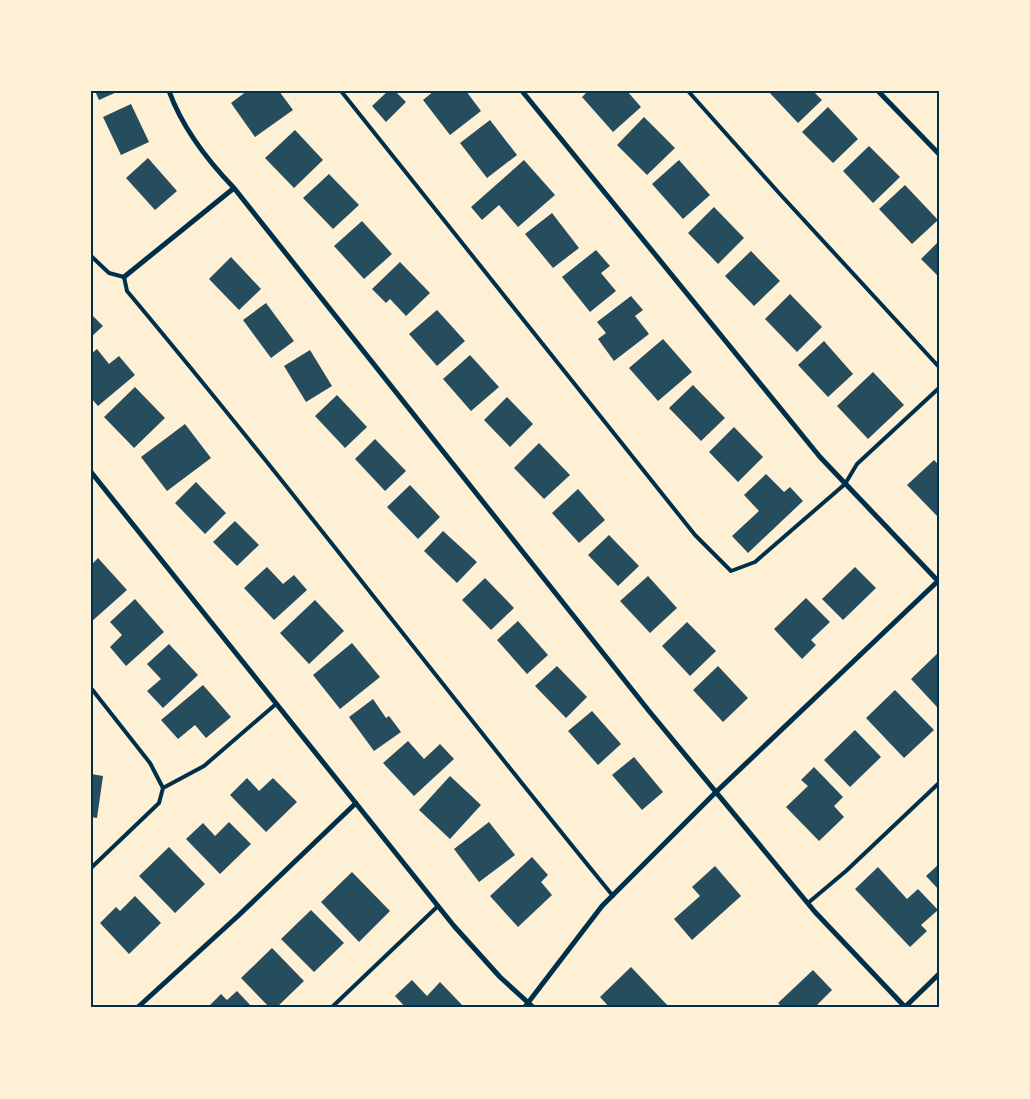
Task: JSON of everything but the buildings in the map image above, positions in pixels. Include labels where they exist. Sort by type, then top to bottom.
[{"type":"street","points":[[169,91],[176,108],[214,167],[234,188],[642,703],[808,903],[905,1008],[939,974]]},
{"type":"street","points":[[522,91],[820,457],[938,580],[716,792],[602,906],[524,1008]]},
{"type":"street","points":[[878,91],[939,154]]},
{"type":"street","points":[[124,277],[234,188]]},
{"type":"street","points":[[91,472],[438,906],[500,977],[534,1008]]},
{"type":"street","points":[[137,1008],[239,915],[356,803]]},
{"type":"lane","points":[[341,91],[695,535],[731,571],[756,562],[845,484],[858,464],[939,388]]},
{"type":"lane","points":[[688,91],[939,367]]},
{"type":"lane","points":[[91,256],[109,272],[124,277],[127,291],[203,381],[612,896]]},
{"type":"lane","points":[[91,688],[150,763],[163,788],[159,803],[91,868]]},
{"type":"lane","points":[[163,788],[204,766],[276,704]]},
{"type":"lane","points":[[808,903],[846,871],[939,783]]},
{"type":"lane","points":[[331,1008],[438,906]]}]
